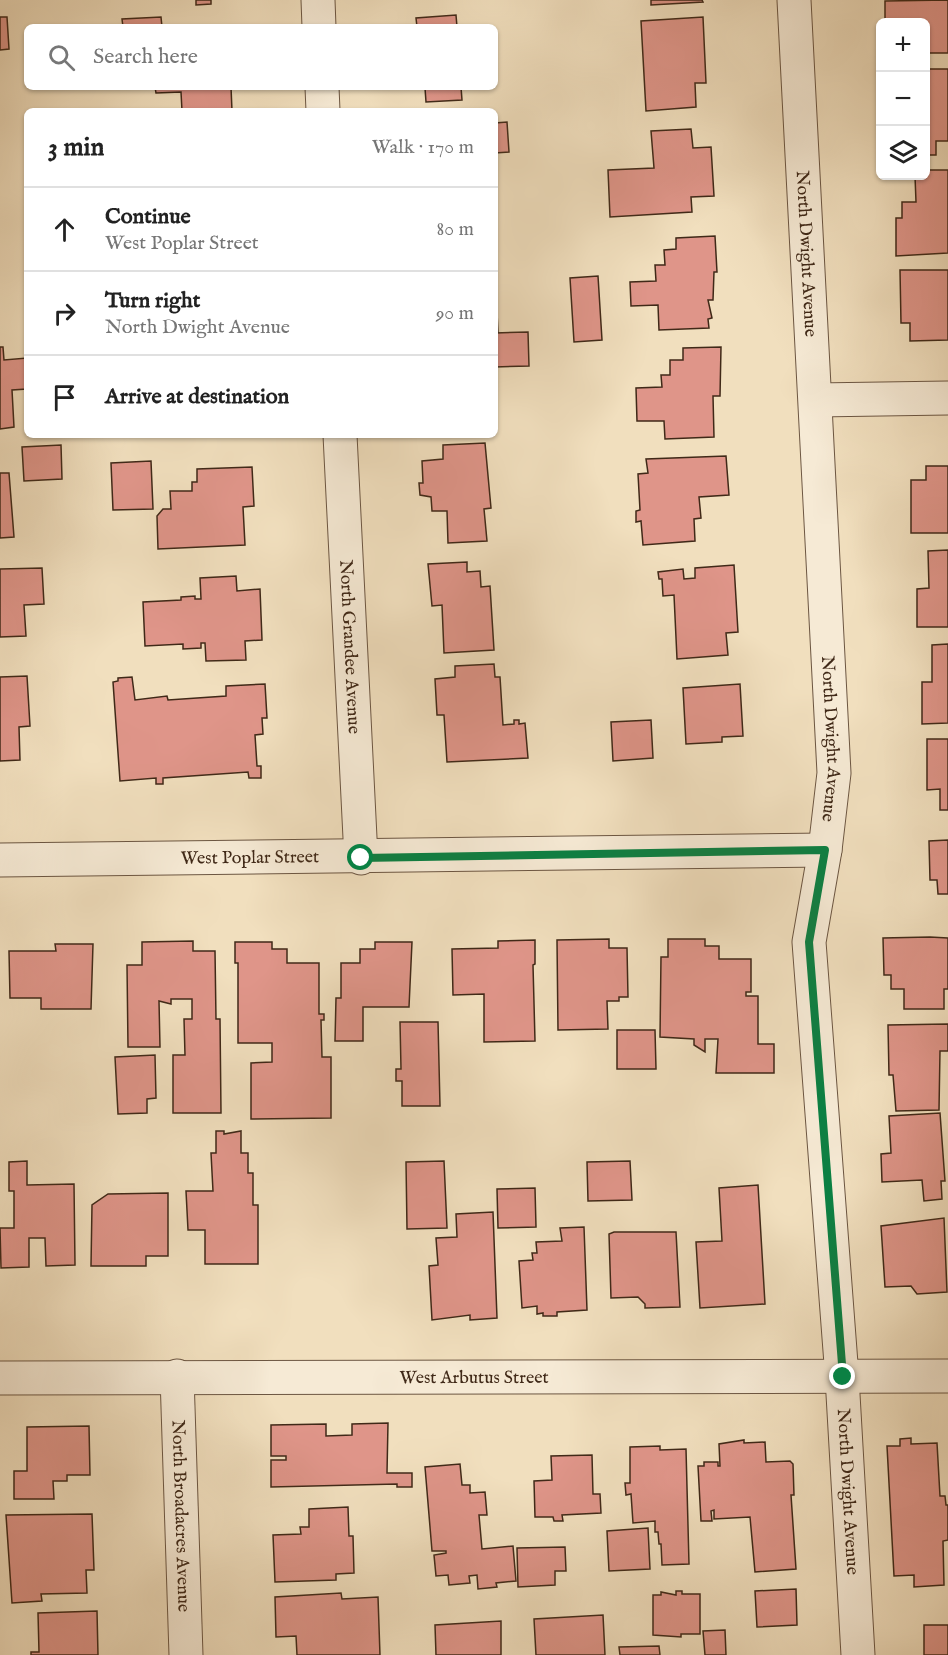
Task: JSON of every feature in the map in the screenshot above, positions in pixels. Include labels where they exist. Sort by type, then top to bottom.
[{"type":"street","points":[[318,0],[319,24]]},
{"type":"street","name":"North Dwight Avenue","points":[[794,0],[834,773],[825,850],[809,942],[843,1377],[858,1655]]},
{"type":"street","points":[[322,90],[324,108]]},
{"type":"street","points":[[816,399],[948,398]]},
{"type":"street","name":"North Grandee Avenue","points":[[340,438],[361,858]]},
{"type":"street","name":"West Poplar Street","points":[[0,860],[361,858],[825,850]]},
{"type":"street","name":"North Broadacres Avenue","points":[[177,1376],[186,1655]]},
{"type":"street","name":"West Arbutus Street","points":[[0,1378],[948,1376]]},
{"type":"building","points":[[196,0],[211,0],[211,4],[196,5]]},
{"type":"building","points":[[651,0],[702,0],[703,2],[651,5]]},
{"type":"building","points":[[948,0],[948,53],[930,53],[930,18],[885,18],[885,1]]},
{"type":"building","points":[[456,15],[457,24],[417,24],[416,18]]},
{"type":"building","points":[[0,17],[7,17],[9,49],[0,50]]},
{"type":"building","points":[[161,17],[162,24],[123,24],[122,19]]},
{"type":"building","points":[[703,17],[706,83],[695,83],[696,107],[646,111],[641,21]]},
{"type":"building","points":[[930,69],[948,69],[948,141],[936,141],[936,155],[930,155]]},
{"type":"building","points":[[156,90],[231,90],[232,108],[182,108],[181,92],[156,93]]},
{"type":"building","points":[[425,90],[461,90],[462,100],[426,102]]},
{"type":"building","points":[[507,122],[509,152],[498,153],[498,123]]},
{"type":"building","points":[[691,129],[693,148],[711,147],[714,196],[691,197],[692,212],[610,217],[608,170],[654,168],[651,131]]},
{"type":"building","points":[[930,170],[948,170],[948,253],[896,256],[896,218],[902,218],[902,202],[916,202],[915,180],[930,180]]},
{"type":"building","points":[[715,236],[717,272],[714,272],[713,300],[708,300],[712,318],[708,319],[709,328],[659,330],[658,305],[631,306],[630,282],[656,281],[655,265],[665,265],[664,250],[676,249],[676,238]]},
{"type":"building","points":[[900,270],[948,270],[948,340],[910,341],[910,323],[901,323]]},
{"type":"building","points":[[598,276],[602,340],[574,342],[570,278]]},
{"type":"building","points":[[528,332],[529,366],[498,367],[498,333]]},
{"type":"building","points":[[0,347],[3,347],[4,360],[24,358],[24,389],[12,390],[14,427],[0,429]]},
{"type":"building","points":[[721,347],[720,396],[713,396],[714,437],[665,439],[664,421],[637,421],[636,388],[662,387],[661,375],[670,375],[670,360],[683,360],[683,348]]},
{"type":"building","points":[[485,443],[491,508],[484,509],[487,541],[448,543],[447,511],[432,511],[431,497],[420,495],[419,483],[423,483],[422,461],[443,459],[443,445]]},
{"type":"building","points":[[61,445],[62,479],[24,481],[22,447]]},
{"type":"building","points":[[726,456],[729,495],[699,497],[701,518],[694,519],[695,541],[643,545],[641,521],[636,522],[636,511],[640,510],[638,474],[648,473],[646,459]]},
{"type":"building","points":[[151,461],[153,509],[113,510],[111,463]]},
{"type":"building","points":[[926,466],[948,466],[948,533],[911,533],[911,480],[926,480]]},
{"type":"building","points":[[252,467],[254,506],[243,507],[245,545],[158,549],[157,516],[163,509],[171,509],[170,491],[192,491],[192,482],[197,482],[197,469]]},
{"type":"building","points":[[0,473],[9,473],[14,537],[0,538]]},
{"type":"building","points":[[948,550],[948,627],[917,627],[917,589],[929,588],[928,551]]},
{"type":"building","points":[[467,562],[467,572],[480,571],[481,587],[490,586],[494,650],[444,653],[442,605],[432,606],[428,564]]},
{"type":"building","points":[[734,565],[738,632],[726,633],[728,655],[677,659],[674,595],[663,596],[662,579],[659,579],[658,572],[683,569],[684,579],[695,578],[695,568]]},
{"type":"building","points":[[42,568],[44,604],[24,605],[26,636],[0,637],[0,569]]},
{"type":"building","points":[[236,576],[237,591],[260,589],[262,640],[245,641],[246,660],[206,661],[205,643],[201,643],[201,648],[183,649],[183,644],[145,646],[143,602],[181,600],[181,597],[195,596],[195,599],[201,599],[200,578]]},
{"type":"building","points":[[948,644],[948,723],[922,724],[922,682],[932,682],[932,645]]},
{"type":"building","points":[[494,664],[495,677],[500,677],[503,725],[514,724],[514,720],[519,720],[519,724],[525,723],[528,758],[447,762],[444,715],[437,715],[435,679],[455,677],[455,666]]},
{"type":"building","points":[[27,676],[30,726],[19,727],[20,760],[0,761],[0,677]]},
{"type":"building","points":[[132,677],[135,700],[167,696],[168,700],[226,696],[226,686],[265,684],[267,718],[262,718],[263,734],[255,735],[257,766],[261,766],[261,778],[249,778],[248,772],[163,778],[163,784],[156,784],[156,778],[120,781],[113,682],[118,681],[118,678]]},
{"type":"building","points":[[740,684],[743,736],[722,737],[722,742],[686,744],[683,688]]},
{"type":"building","points":[[651,720],[653,758],[613,761],[611,722]]},
{"type":"building","points":[[927,739],[948,739],[948,810],[940,810],[940,789],[927,790]]},
{"type":"building","points":[[948,840],[948,894],[938,894],[937,880],[930,880],[929,841]]},
{"type":"building","points":[[883,938],[948,938],[948,989],[944,989],[944,1009],[904,1009],[904,989],[891,989],[891,975],[884,975]]},
{"type":"building","points":[[609,939],[609,948],[627,948],[628,997],[619,997],[619,1001],[607,1001],[608,1029],[558,1030],[557,940]]},
{"type":"building","points":[[668,939],[705,939],[705,946],[719,946],[719,959],[751,959],[751,992],[746,992],[746,996],[758,996],[758,1044],[774,1044],[774,1073],[716,1073],[718,1039],[705,1039],[705,1052],[694,1045],[694,1039],[660,1037],[661,957],[668,957]]},
{"type":"building","points":[[535,940],[535,964],[533,965],[535,1041],[484,1042],[484,994],[453,995],[452,949],[498,948],[498,941]]},
{"type":"building","points":[[193,941],[193,951],[215,951],[216,1019],[220,1019],[221,1113],[173,1113],[173,1055],[185,1055],[184,1019],[192,1019],[192,999],[171,999],[171,1004],[159,1001],[160,1047],[128,1047],[127,965],[142,965],[142,942]]},
{"type":"building","points":[[235,942],[272,942],[272,949],[287,949],[287,963],[319,963],[319,1014],[324,1014],[324,1020],[321,1020],[322,1057],[331,1057],[331,1118],[251,1119],[251,1063],[272,1062],[272,1043],[238,1043],[238,963],[235,963]]},
{"type":"building","points":[[375,942],[412,942],[409,1007],[363,1007],[363,1041],[335,1041],[336,998],[341,998],[341,963],[360,963],[360,949],[375,949]]},
{"type":"building","points":[[55,944],[93,944],[91,1009],[41,1009],[41,998],[10,998],[9,951],[56,951]]},
{"type":"building","points":[[400,1022],[438,1022],[440,1106],[402,1106],[402,1081],[396,1081],[396,1069],[401,1069]]},
{"type":"building","points":[[948,1024],[948,1051],[940,1051],[939,1110],[896,1111],[893,1075],[889,1075],[888,1025]]},
{"type":"building","points":[[617,1030],[655,1030],[656,1069],[617,1069]]},
{"type":"building","points":[[155,1055],[156,1098],[147,1099],[147,1113],[118,1114],[115,1057]]},
{"type":"building","points":[[940,1113],[945,1181],[941,1181],[942,1199],[924,1201],[922,1180],[882,1182],[881,1154],[891,1153],[889,1116]]},
{"type":"building","points":[[216,1131],[224,1131],[224,1134],[241,1131],[241,1153],[248,1153],[248,1173],[253,1173],[253,1205],[258,1205],[258,1264],[205,1264],[205,1230],[188,1230],[186,1191],[213,1191],[211,1153],[216,1153]]},
{"type":"building","points":[[27,1161],[27,1185],[74,1184],[75,1265],[46,1266],[45,1238],[29,1238],[29,1267],[1,1268],[0,1228],[14,1228],[14,1191],[9,1191],[9,1162]]},
{"type":"building","points":[[444,1161],[447,1228],[407,1229],[406,1162]]},
{"type":"building","points":[[630,1161],[632,1200],[588,1201],[587,1162]]},
{"type":"building","points":[[758,1185],[765,1304],[700,1308],[696,1242],[722,1241],[719,1188]]},
{"type":"building","points":[[535,1188],[536,1227],[498,1228],[497,1189]]},
{"type":"building","points":[[168,1193],[168,1256],[146,1256],[146,1266],[91,1266],[92,1205],[108,1194]]},
{"type":"building","points":[[493,1212],[497,1318],[470,1320],[470,1315],[432,1320],[429,1266],[438,1265],[436,1238],[457,1237],[456,1214]]},
{"type":"building","points":[[944,1218],[947,1292],[917,1294],[911,1286],[885,1287],[881,1226]]},
{"type":"building","points":[[584,1227],[587,1310],[557,1312],[557,1316],[543,1316],[543,1313],[537,1314],[537,1306],[522,1308],[519,1261],[533,1260],[532,1253],[537,1253],[536,1242],[562,1241],[560,1228]]},
{"type":"building","points":[[614,1232],[676,1232],[680,1307],[645,1308],[645,1304],[638,1297],[611,1298],[609,1234]]},
{"type":"building","points":[[388,1423],[387,1473],[412,1473],[412,1487],[397,1487],[397,1484],[271,1487],[271,1460],[286,1460],[286,1456],[271,1456],[271,1425],[326,1424],[326,1436],[352,1435],[352,1424]]},
{"type":"building","points":[[89,1426],[90,1475],[67,1475],[67,1481],[53,1481],[54,1499],[14,1499],[14,1471],[27,1471],[27,1427]]},
{"type":"building","points":[[911,1438],[911,1444],[937,1443],[940,1496],[945,1496],[946,1505],[948,1505],[948,1540],[943,1541],[944,1585],[914,1587],[914,1575],[894,1576],[887,1446],[900,1446],[900,1439]]},
{"type":"building","points":[[744,1440],[744,1443],[765,1442],[766,1462],[790,1461],[793,1464],[794,1495],[791,1495],[796,1569],[755,1572],[750,1517],[714,1519],[714,1510],[711,1511],[712,1521],[701,1521],[698,1466],[704,1466],[704,1462],[718,1462],[720,1466],[719,1444]]},
{"type":"building","points":[[660,1446],[660,1450],[686,1449],[689,1564],[662,1565],[661,1544],[659,1544],[658,1532],[655,1532],[655,1521],[633,1523],[631,1494],[626,1495],[625,1483],[630,1483],[630,1447]]},
{"type":"building","points":[[592,1455],[593,1494],[600,1494],[601,1513],[562,1515],[563,1521],[554,1521],[553,1517],[535,1517],[534,1481],[552,1480],[551,1456]]},
{"type":"building","points":[[460,1464],[462,1485],[470,1485],[470,1493],[485,1492],[487,1515],[479,1515],[482,1549],[513,1546],[516,1581],[496,1583],[497,1587],[478,1589],[477,1575],[469,1576],[470,1583],[449,1585],[448,1575],[436,1576],[434,1555],[446,1553],[446,1551],[432,1551],[425,1467]]},
{"type":"building","points":[[348,1507],[349,1536],[353,1536],[354,1573],[336,1574],[336,1580],[275,1582],[273,1535],[301,1534],[300,1527],[309,1527],[309,1509]]},
{"type":"building","points":[[92,1514],[94,1570],[86,1570],[87,1593],[41,1594],[42,1601],[12,1603],[6,1515]]},
{"type":"building","points":[[648,1528],[650,1569],[609,1571],[607,1531]]},
{"type":"building","points":[[565,1547],[566,1571],[555,1571],[555,1585],[518,1587],[517,1548]]},
{"type":"building","points":[[796,1589],[797,1625],[757,1627],[755,1591]]},
{"type":"building","points":[[676,1591],[682,1591],[682,1594],[700,1594],[700,1634],[681,1634],[681,1637],[653,1635],[653,1595],[661,1595],[661,1592],[676,1595]]},
{"type":"building","points":[[341,1593],[342,1599],[378,1597],[380,1655],[297,1655],[296,1636],[276,1637],[275,1597]]},
{"type":"building","points":[[97,1611],[98,1655],[31,1655],[31,1652],[39,1652],[38,1613]]},
{"type":"building","points":[[603,1615],[605,1655],[536,1655],[534,1619]]},
{"type":"building","points":[[501,1621],[501,1655],[436,1655],[435,1625]]},
{"type":"building","points":[[924,1625],[948,1625],[948,1655],[924,1655]]},
{"type":"building","points":[[725,1630],[726,1655],[705,1655],[703,1631]]},
{"type":"building","points":[[659,1646],[660,1655],[620,1655],[619,1647]]},
{"type":"route","points":[[361,858],[825,850],[809,942],[843,1377]]}]
